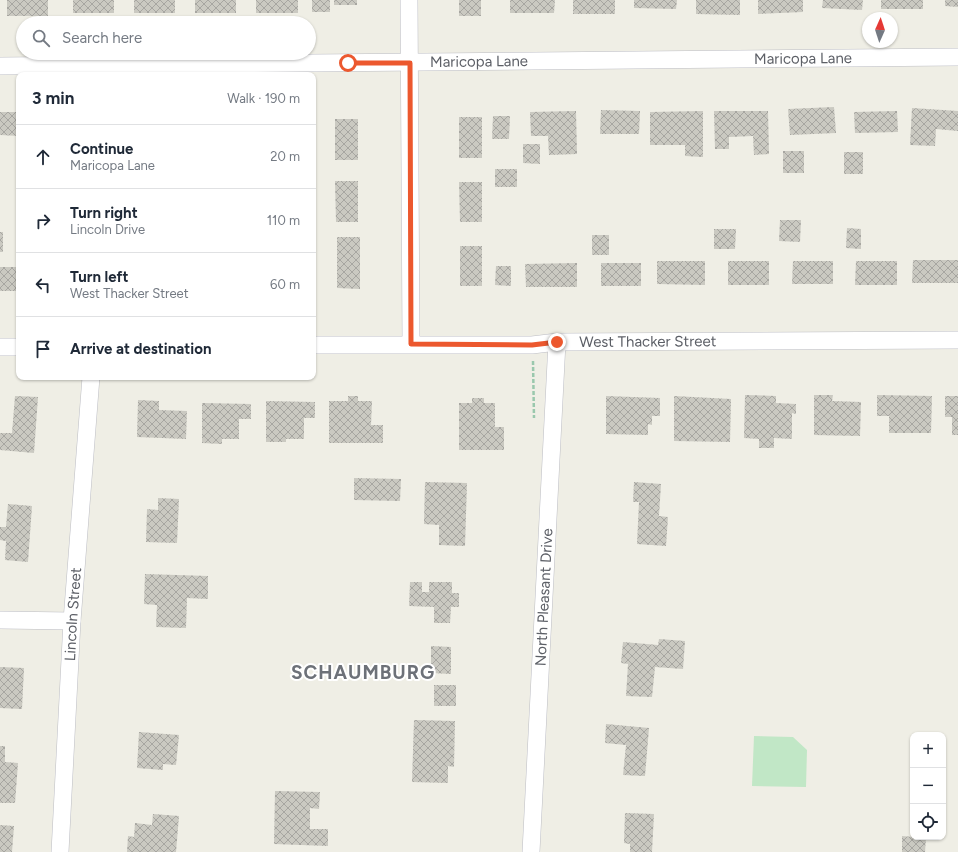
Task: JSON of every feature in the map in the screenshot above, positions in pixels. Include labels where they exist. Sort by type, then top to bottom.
[{"type":"street","points":[[409,0],[411,344]]},
{"type":"street","name":"Maricopa Lane","points":[[0,66],[958,57]]},
{"type":"street","name":"West Thacker Street","points":[[316,344],[532,345],[557,342],[958,340]]},
{"type":"street","name":"North Pleasant Drive","points":[[531,852],[557,342]]},
{"type":"street","points":[[0,347],[16,347]]},
{"type":"street","name":"Lincoln Street","points":[[60,852],[72,620],[91,380]]},
{"type":"street","points":[[0,620],[72,620]]},
{"type":"green space","points":[[754,736],[793,737],[807,750],[806,787],[752,786]]},
{"type":"building","points":[[7,0],[48,0],[48,16],[7,16]]},
{"type":"building","points":[[73,0],[114,0],[114,13],[73,13]]},
{"type":"building","points":[[134,0],[175,0],[175,13],[134,13]]},
{"type":"building","points":[[195,0],[236,0],[236,13],[195,13]]},
{"type":"building","points":[[256,0],[298,0],[298,13],[256,13]]},
{"type":"building","points":[[312,0],[330,0],[330,12],[312,12]]},
{"type":"building","points":[[334,0],[357,0],[357,5],[334,5]]},
{"type":"building","points":[[459,0],[481,0],[481,16],[459,16]]},
{"type":"building","points":[[510,0],[555,0],[554,13],[510,13]]},
{"type":"building","points":[[573,0],[615,0],[615,14],[573,14]]},
{"type":"building","points":[[634,0],[677,0],[676,9],[634,8]]},
{"type":"building","points":[[696,0],[740,0],[740,15],[696,14]]},
{"type":"building","points":[[758,0],[803,0],[803,12],[758,14]]},
{"type":"building","points":[[823,0],[863,0],[862,10],[822,8]]},
{"type":"building","points":[[881,0],[923,0],[923,9],[881,9]]},
{"type":"building","points":[[945,0],[958,0],[958,7],[945,6]]},
{"type":"building","points":[[834,107],[836,133],[790,135],[788,109]]},
{"type":"building","points":[[912,108],[958,111],[958,131],[936,129],[935,146],[910,145]]},
{"type":"building","points":[[601,110],[640,111],[639,134],[600,134]]},
{"type":"building","points":[[576,111],[577,154],[549,155],[548,136],[531,136],[530,112]]},
{"type":"building","points":[[703,111],[703,157],[685,156],[685,145],[650,145],[650,112]]},
{"type":"building","points":[[714,111],[768,111],[769,154],[754,155],[753,136],[729,137],[729,149],[715,149]]},
{"type":"building","points":[[897,111],[898,132],[855,133],[854,112]]},
{"type":"building","points":[[0,112],[16,112],[16,136],[0,135]]},
{"type":"building","points":[[493,116],[510,116],[509,139],[492,139]]},
{"type":"building","points":[[459,117],[482,117],[482,158],[459,158]]},
{"type":"building","points":[[335,119],[358,119],[358,160],[335,160]]},
{"type":"building","points":[[523,144],[540,144],[540,164],[523,163]]},
{"type":"building","points":[[783,151],[804,151],[804,173],[783,173]]},
{"type":"building","points":[[844,152],[863,152],[863,174],[844,174]]},
{"type":"building","points":[[495,169],[517,169],[517,187],[495,187]]},
{"type":"building","points":[[335,181],[358,181],[358,222],[336,222]]},
{"type":"building","points":[[459,182],[482,182],[482,222],[460,222]]},
{"type":"building","points":[[780,220],[801,220],[800,242],[779,241]]},
{"type":"building","points":[[847,228],[861,229],[861,249],[846,248]]},
{"type":"building","points":[[714,229],[736,229],[735,249],[714,249]]},
{"type":"building","points":[[0,232],[3,232],[3,252],[0,252]]},
{"type":"building","points":[[592,235],[609,235],[609,255],[592,255]]},
{"type":"building","points":[[337,237],[360,237],[360,289],[337,288]]},
{"type":"building","points":[[460,246],[482,246],[482,286],[460,286]]},
{"type":"building","points":[[913,260],[958,260],[958,283],[912,283]]},
{"type":"building","points":[[657,261],[705,261],[705,285],[657,284]]},
{"type":"building","points":[[728,261],[769,261],[769,285],[728,285]]},
{"type":"building","points":[[793,261],[833,261],[833,284],[792,284]]},
{"type":"building","points":[[856,261],[897,261],[897,285],[855,285]]},
{"type":"building","points":[[577,263],[577,287],[526,287],[525,264]]},
{"type":"building","points":[[601,263],[641,263],[641,286],[601,286]]},
{"type":"building","points":[[496,266],[511,266],[511,286],[495,285]]},
{"type":"building","points":[[0,267],[16,267],[16,291],[0,291]]},
{"type":"building","points":[[745,395],[776,396],[776,403],[796,404],[796,414],[792,413],[792,439],[774,438],[774,448],[759,448],[759,439],[744,438]]},
{"type":"building","points":[[814,395],[833,395],[832,401],[861,402],[860,436],[814,435]]},
{"type":"building","points":[[877,395],[932,396],[931,433],[889,433],[889,416],[877,416]]},
{"type":"building","points":[[15,396],[38,397],[34,453],[0,450],[0,433],[12,433]]},
{"type":"building","points":[[348,396],[358,396],[358,401],[372,401],[371,425],[383,425],[383,443],[329,443],[329,401],[348,401]]},
{"type":"building","points":[[606,396],[660,398],[660,416],[652,416],[652,425],[648,424],[648,435],[606,434]]},
{"type":"building","points":[[674,396],[731,399],[730,442],[674,441]]},
{"type":"building","points":[[945,396],[958,396],[958,435],[952,435],[952,417],[945,417]]},
{"type":"building","points":[[472,398],[484,398],[484,403],[495,403],[495,427],[504,427],[504,450],[459,450],[459,403],[472,403]]},
{"type":"building","points":[[138,400],[159,401],[159,410],[187,411],[186,439],[137,437]]},
{"type":"building","points":[[266,401],[315,402],[315,418],[304,418],[304,439],[286,439],[286,442],[266,442]]},
{"type":"building","points":[[202,403],[251,404],[251,419],[239,419],[239,439],[222,439],[222,444],[202,443]]},
{"type":"building","points":[[354,478],[401,479],[400,501],[354,500]]},
{"type":"building","points":[[425,482],[467,483],[465,546],[439,545],[439,525],[424,524]]},
{"type":"building","points":[[634,482],[661,484],[659,516],[668,517],[666,546],[637,544],[639,502],[633,502]]},
{"type":"building","points":[[158,498],[179,499],[177,543],[146,542],[147,509],[158,510]]},
{"type":"building","points":[[8,504],[32,506],[28,562],[5,560],[6,541],[0,540],[0,527],[6,527]]},
{"type":"building","points":[[145,574],[208,576],[208,599],[187,598],[186,628],[156,627],[157,605],[144,604]]},
{"type":"building","points":[[410,582],[422,582],[422,592],[429,592],[429,582],[452,582],[452,593],[459,593],[459,607],[451,607],[450,623],[434,623],[434,607],[409,606]]},
{"type":"building","points":[[659,639],[685,641],[683,669],[655,667],[652,697],[626,696],[628,664],[621,663],[623,642],[658,645]]},
{"type":"building","points":[[431,646],[451,647],[451,674],[431,673]]},
{"type":"building","points":[[0,667],[24,668],[22,709],[0,708]]},
{"type":"building","points":[[434,685],[456,685],[456,706],[434,706]]},
{"type":"building","points":[[414,720],[455,721],[454,767],[448,766],[448,783],[412,782]]},
{"type":"building","points":[[606,724],[649,728],[645,776],[623,775],[626,745],[605,743]]},
{"type":"building","points":[[139,732],[179,735],[176,765],[163,764],[163,770],[137,768]]},
{"type":"building","points":[[0,746],[5,746],[5,762],[18,763],[15,803],[0,803]]},
{"type":"building","points":[[275,791],[320,792],[319,809],[310,808],[310,829],[328,829],[328,846],[274,844]]},
{"type":"building","points":[[625,813],[654,814],[652,852],[630,852],[630,844],[624,843]]},
{"type":"building","points":[[153,814],[179,816],[176,852],[127,852],[128,836],[134,837],[135,823],[152,825]]},
{"type":"building","points":[[0,825],[14,826],[12,852],[0,852]]},
{"type":"building","points":[[902,836],[910,837],[910,840],[926,840],[925,852],[902,852]]},
{"type":"district","name":"SCHAUMBURG","points":[[363,672]]},
{"type":"route","points":[[348,63],[410,63],[411,344],[532,345],[557,342]]}]
